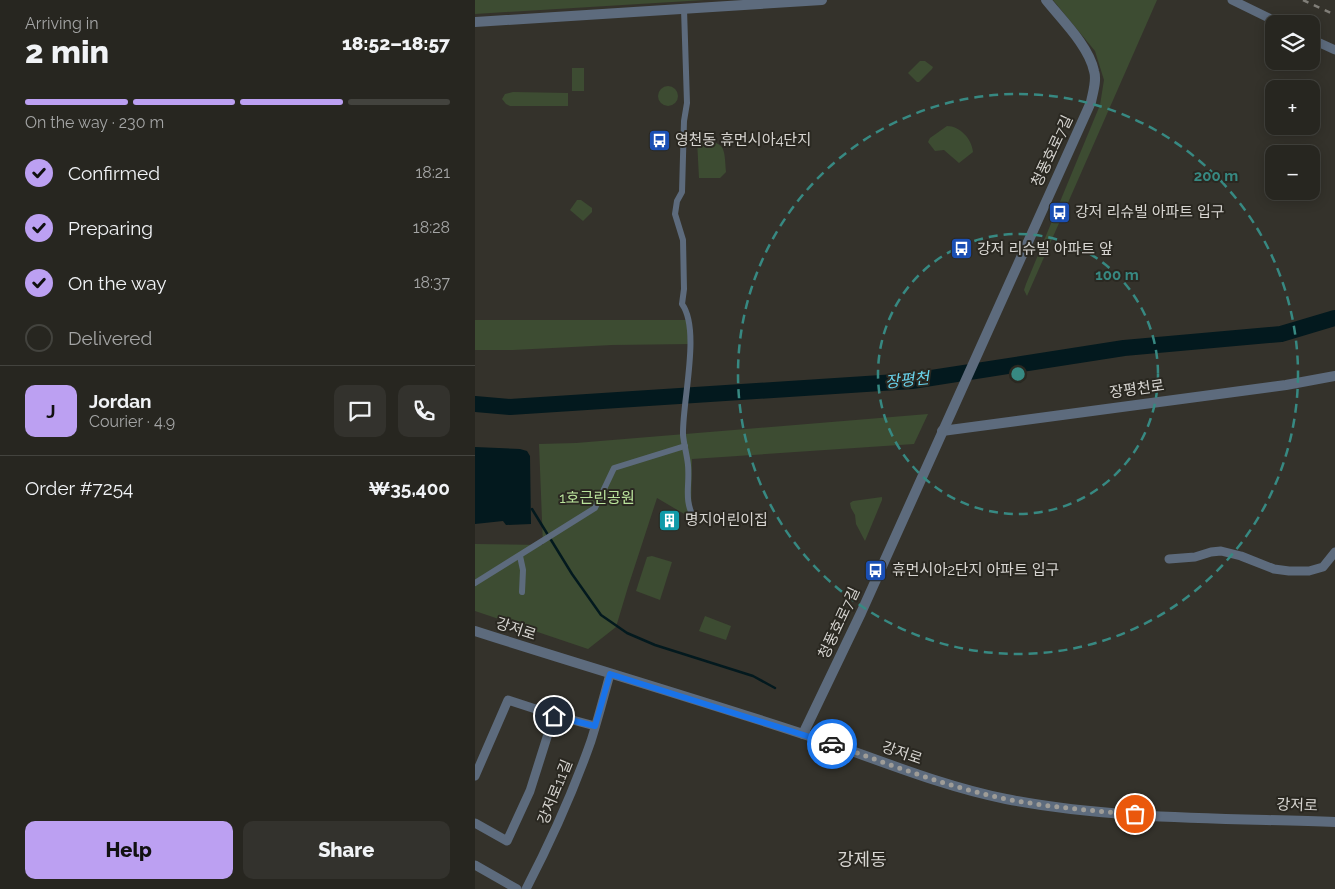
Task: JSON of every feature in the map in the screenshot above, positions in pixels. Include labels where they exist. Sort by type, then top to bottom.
[{"type":"street","points":[[475,22],[822,0]]},
{"type":"street","name":"청풍호로7길","points":[[803,734],[861,613],[1091,102],[1095,72],[1090,58],[1046,0]]},
{"type":"street","points":[[1232,0],[1265,16]]},
{"type":"street","points":[[684,10],[687,103],[684,121],[683,192],[677,201],[675,214],[683,240],[684,289],[682,304],[687,311],[690,344],[683,436],[688,466],[687,501],[695,521]]},
{"type":"street","points":[[1320,43],[1335,50]]},
{"type":"street","name":"장평천로","points":[[942,431],[1286,385],[1335,376]]},
{"type":"street","points":[[475,583],[595,508],[614,468],[685,446]]},
{"type":"street","points":[[1169,559],[1195,557],[1221,551],[1241,556],[1274,569],[1300,571],[1323,567],[1335,552]]},
{"type":"street","points":[[520,556],[523,570],[522,592]]},
{"type":"street","name":"강저로","points":[[475,631],[803,734],[927,777],[1005,799],[1053,807],[1154,815],[1335,822]]},
{"type":"street","name":"강저로11길","points":[[526,889],[560,818],[591,739],[610,674]]},
{"type":"street","points":[[475,776],[508,700],[554,716],[595,726]]},
{"type":"street","points":[[475,823],[507,842],[530,791],[554,716]]},
{"type":"street","points":[[475,865],[517,889]]},
{"type":"green space","points":[[475,0],[705,0],[475,14]]},
{"type":"green space","points":[[1053,0],[1157,0],[1027,296],[1024,290],[1026,284],[1100,105],[1104,80],[1095,51]]},
{"type":"green space","points":[[920,61],[925,61],[933,67],[917,82],[908,73]]},
{"type":"green space","points":[[572,68],[584,68],[584,91],[572,91]]},
{"type":"green space","points":[[668,86],[675,89],[678,96],[675,103],[668,106],[661,103],[658,96],[661,89]]},
{"type":"green space","points":[[513,92],[568,93],[568,106],[510,106],[502,99],[505,94]]},
{"type":"green space","points":[[947,126],[956,128],[965,134],[972,147],[973,152],[959,163],[944,150],[935,151],[928,142],[930,138]]},
{"type":"green space","points":[[697,140],[713,142],[722,147],[725,156],[726,172],[720,178],[699,178]]},
{"type":"green space","points":[[577,200],[581,200],[592,208],[592,212],[583,221],[570,210]]},
{"type":"green space","points":[[475,320],[689,320],[691,344],[475,350]]},
{"type":"green space","name":"1호근린공원","points":[[928,414],[914,444],[692,459],[691,518],[657,498],[616,627],[588,649],[475,611],[475,544],[543,545],[539,444],[576,443]]},
{"type":"green space","points":[[882,497],[865,541],[856,524],[855,515],[850,503]]},
{"type":"green space","points":[[652,556],[672,562],[660,600],[636,591],[647,557]]},
{"type":"green space","points":[[705,616],[731,626],[726,640],[699,631]]},
{"type":"water","points":[[475,447],[527,451],[530,456],[531,524],[506,525],[503,521],[475,524]]},
{"type":"waterway","name":"장평천","points":[[475,404],[510,407],[912,381],[1124,348],[1281,334],[1335,318]]},
{"type":"waterway","points":[[532,509],[572,574],[601,615],[627,633],[655,645],[753,676],[775,688]]},
{"type":"railway","points":[[1303,0],[1335,15]]},
{"type":"way so far","points":[[832,744],[927,777],[1005,799],[1053,807],[1135,814]]},
{"type":"place","name":"영천동 휴먼시아4단지","points":[[659,140]]},
{"type":"place","name":"강저 리슈빌 아파트 입구","points":[[1059,212]]},
{"type":"place","name":"강저 리슈빌 아파트 앞","points":[[961,249]]},
{"type":"place","name":"명지어린이집","points":[[669,520]]},
{"type":"place","name":"휴먼시아2단지 아파트 입구","points":[[876,570]]},
{"type":"district","name":"강제동","points":[[862,859]]},
{"type":"route","points":[[554,716],[595,726],[610,674],[832,744]]}]
